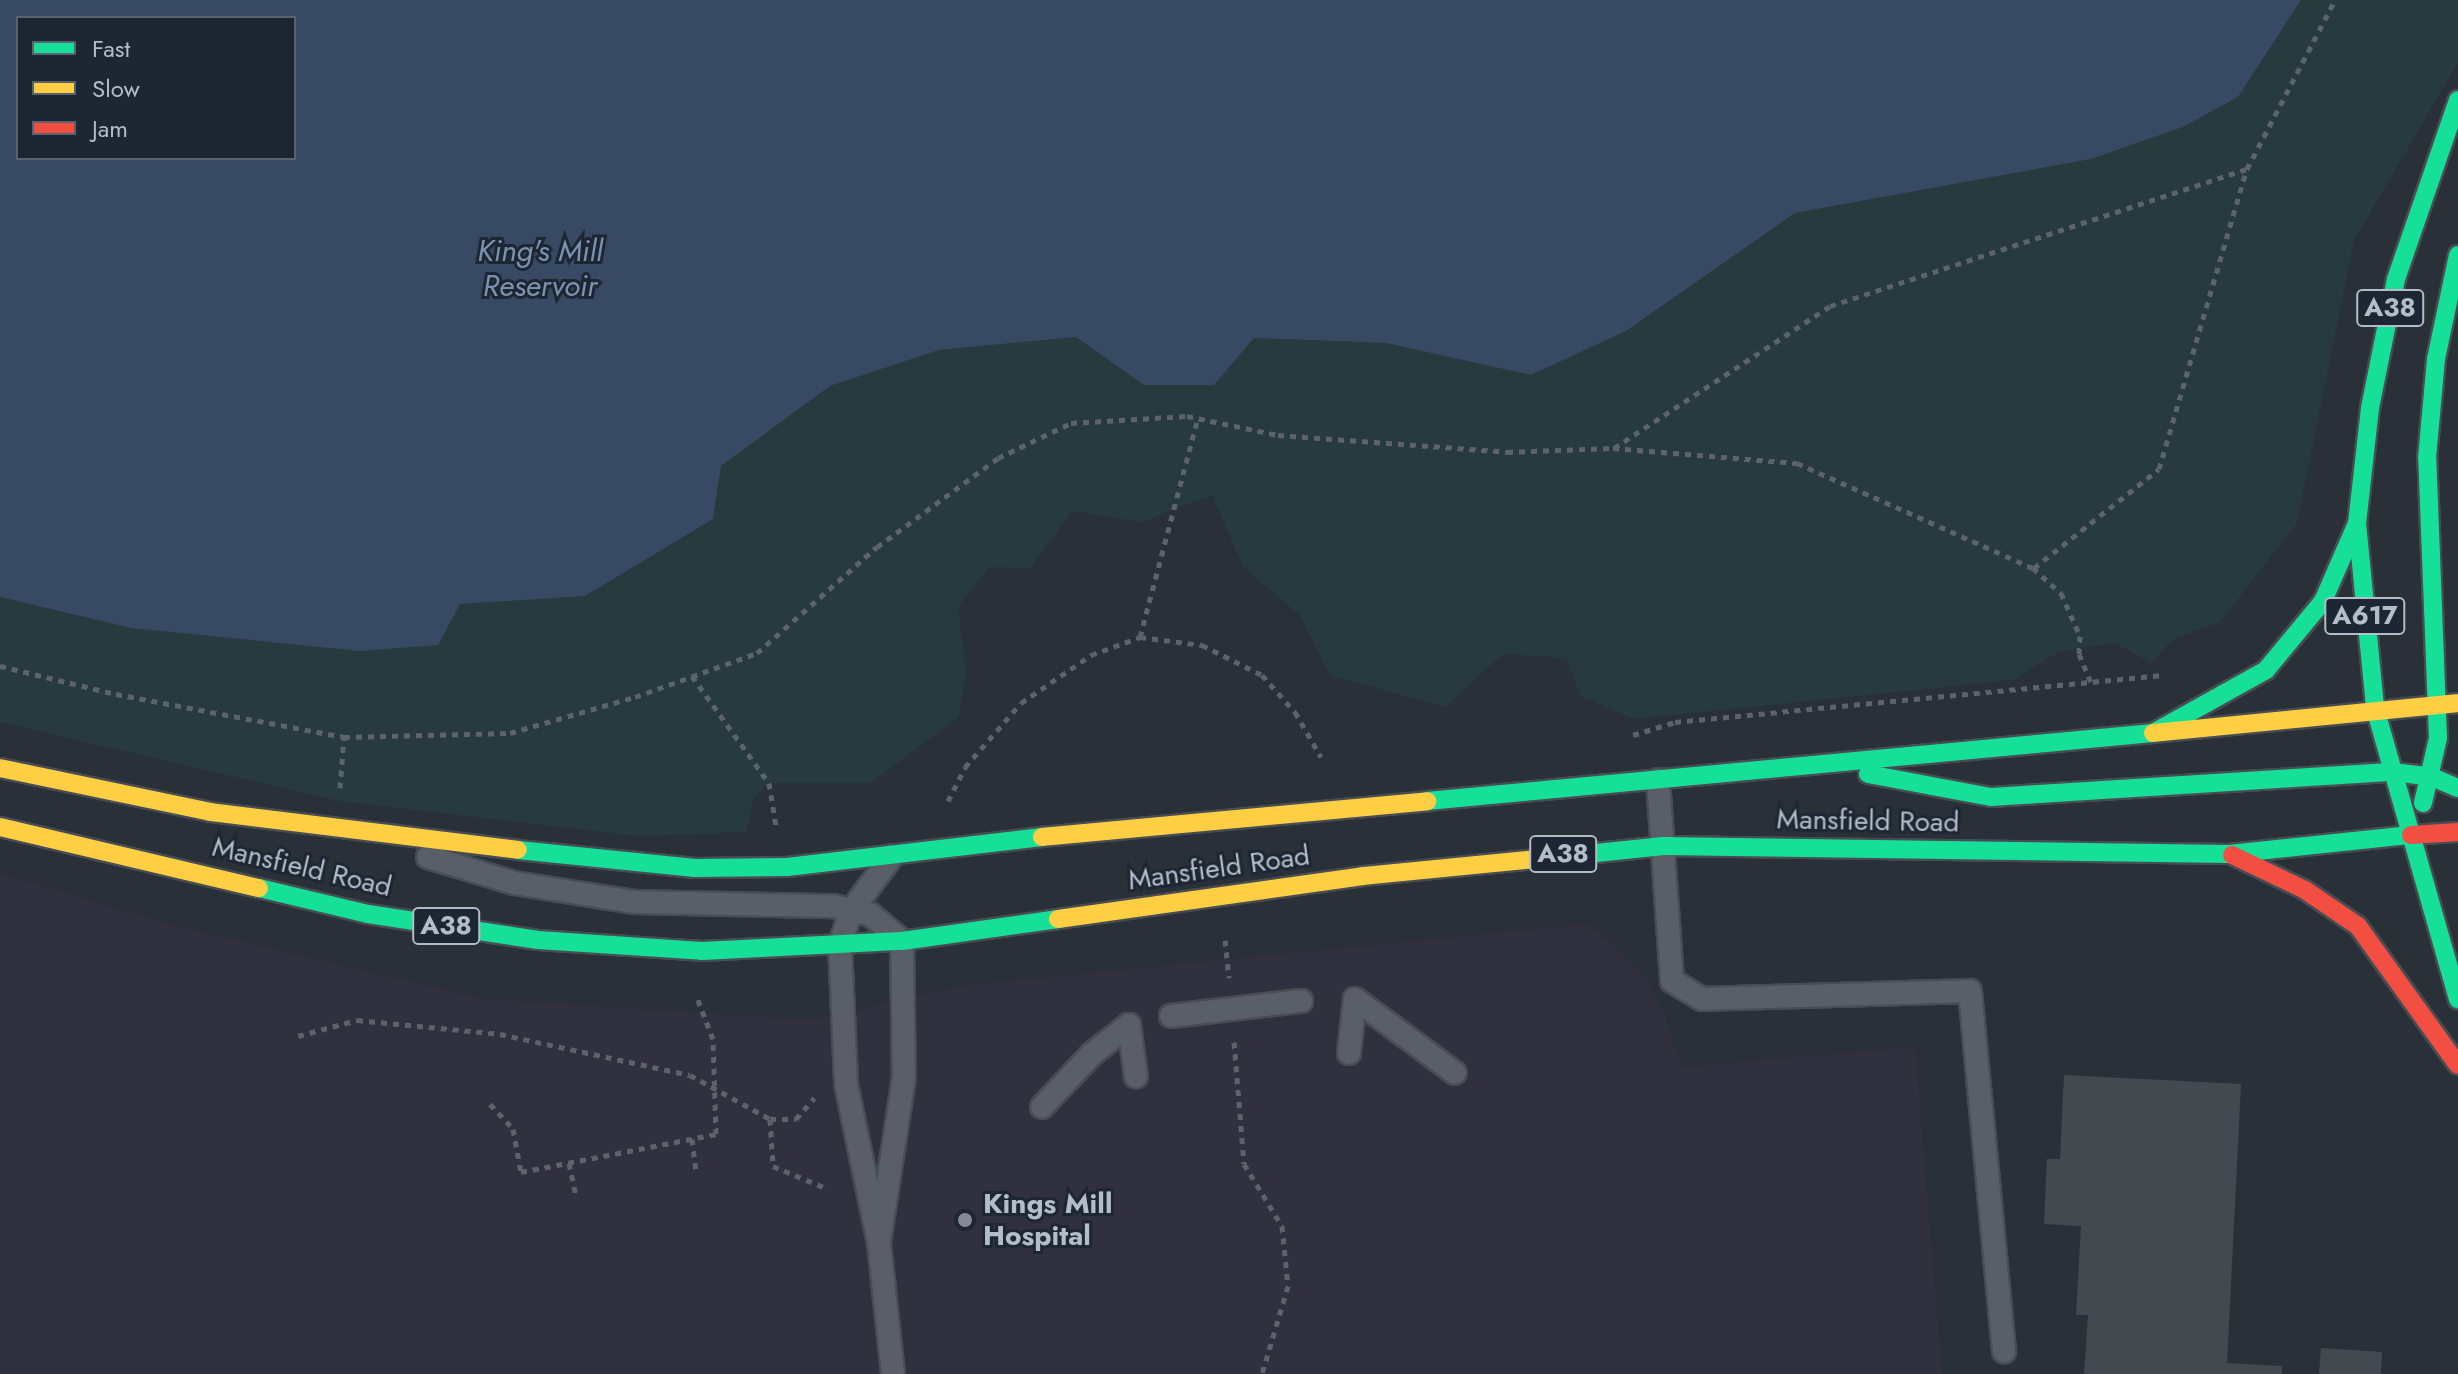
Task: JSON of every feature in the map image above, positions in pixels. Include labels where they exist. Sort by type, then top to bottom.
[{"type":"main road","name":"A38","points":[[2357,523],[2370,408],[2396,279],[2458,100]]},
{"type":"main road","points":[[2411,835],[2432,777],[2438,738],[2427,458],[2436,359],[2458,255]]},
{"type":"main road","name":"A617","points":[[2357,523],[2375,708],[2458,999]]},
{"type":"main road","points":[[2153,733],[2266,670],[2323,601],[2357,523]]},
{"type":"main road","name":"Mansfield Road","points":[[0,768],[210,812],[344,832],[695,868],[787,867],[896,853],[2153,733],[2375,708],[2458,703]]},
{"type":"main road","points":[[2375,708],[2458,747]]},
{"type":"main road","points":[[1819,765],[1991,797],[2393,772],[2432,777],[2458,788]]},
{"type":"main road","name":"Mansfield Road","points":[[0,827],[368,914],[538,940],[702,951],[902,941],[1363,876],[1663,846],[2229,854],[2458,832]]},
{"type":"main road","points":[[2229,854],[2305,890],[2358,926],[2458,1065]]},
{"type":"lane","points":[[1658,780],[1672,981],[1702,999],[1970,991],[2004,1351]]},
{"type":"lane","points":[[344,832],[514,883],[634,902],[833,906],[871,915],[902,941],[904,1077],[879,1243]]},
{"type":"lane","points":[[893,1374],[879,1243],[846,1084],[840,944],[851,911],[896,853]]},
{"type":"lane","points":[[1349,1053],[1355,999],[1455,1073]]},
{"type":"lane","points":[[1171,1016],[1301,1001]]},
{"type":"lane","points":[[1042,1107],[1092,1054],[1129,1025],[1136,1077]]},
{"type":"path","points":[[2033,568],[2159,469],[2247,169],[2335,0]]},
{"type":"path","points":[[1613,448],[1830,306],[2247,169]]},
{"type":"path","points":[[1140,637],[1198,418]]},
{"type":"path","points":[[0,666],[116,694],[344,737],[510,733],[757,653],[877,547],[998,458],[1071,423],[1198,418],[1308,438],[1507,452],[1613,448],[1797,463],[2033,568],[2061,593],[2080,636],[2079,654],[2091,682]]},
{"type":"path","points":[[946,807],[965,767],[1021,703],[1091,655],[1140,637],[1202,645],[1262,675],[1295,712],[1321,757]]},
{"type":"path","points":[[1622,738],[1675,722],[2180,674]]},
{"type":"path","points":[[692,676],[769,783],[778,840]]},
{"type":"path","points":[[341,778],[344,737]]},
{"type":"path","points":[[1225,935],[1230,987]]},
{"type":"path","points":[[490,1104],[513,1129],[521,1172],[716,1134],[718,1091],[713,1039],[693,986]]},
{"type":"path","points":[[298,1036],[357,1020],[500,1034],[690,1075],[770,1119],[796,1119],[812,1107],[817,1088]]},
{"type":"path","points":[[1234,1039],[1244,1164],[1282,1226],[1288,1286],[1262,1374]]},
{"type":"path","points":[[770,1119],[773,1166],[828,1189]]},
{"type":"path","points":[[692,1139],[696,1171]]},
{"type":"path","points":[[569,1163],[576,1196]]},
{"type":"shaded area","name":"Kings Mill Hospital","points":[[0,873],[168,924],[483,999],[811,1020],[968,985],[1588,924],[1643,973],[1666,1019],[1681,1067],[1915,1047],[1942,1374],[0,1374]]},
{"type":"green space","points":[[2301,0],[2458,0],[2458,63],[2354,240],[2297,523],[2220,622],[2173,639],[2151,663],[2115,643],[2059,652],[2012,680],[1634,719],[1581,696],[1566,658],[1503,654],[1445,707],[1330,675],[1300,615],[1243,567],[1212,495],[1142,522],[1073,511],[1030,568],[989,567],[958,607],[966,671],[959,717],[870,783],[769,783],[754,798],[746,832],[638,836],[339,801],[0,722],[0,597],[131,628],[359,651],[460,604],[585,596],[713,519],[721,466],[830,386],[939,350],[1076,337],[1144,385],[1214,385],[1254,338],[1386,343],[1531,375],[1626,331],[1795,213],[2091,159],[2183,127],[2238,97]]},
{"type":"water","name":"King's Mill Reservoir","points":[[0,0],[2301,0],[2238,97],[2183,127],[2091,159],[1795,213],[1626,331],[1531,375],[1386,343],[1254,338],[1214,385],[1144,385],[1076,337],[939,350],[830,386],[721,466],[713,519],[585,596],[460,604],[438,645],[359,651],[131,628],[0,597]]},
{"type":"building","points":[[2064,1075],[2241,1084],[2227,1363],[2282,1366],[2282,1374],[2084,1374],[2088,1315],[2076,1315],[2081,1226],[2044,1224],[2047,1159],[2060,1159]]},
{"type":"building","points":[[2321,1348],[2382,1352],[2381,1374],[2319,1374]]},
{"type":"traffic: fast","points":[[2458,100],[2396,279],[2370,408],[2357,523],[2375,708],[2458,999]]},
{"type":"traffic: fast","points":[[2423,803],[2438,738],[2427,458],[2436,359],[2458,255]]},
{"type":"traffic: fast","points":[[1427,801],[2153,733],[2266,670],[2323,601],[2357,523]]},
{"type":"traffic: fast","points":[[1868,774],[1991,797],[2393,772],[2432,777],[2458,788]]},
{"type":"traffic: fast","points":[[1567,856],[1663,846],[2229,854],[2411,835]]},
{"type":"traffic: fast","points":[[518,850],[695,868],[787,867],[1042,837]]},
{"type":"traffic: fast","points":[[259,888],[368,914],[538,940],[702,951],[902,941],[1058,919]]},
{"type":"traffic: slow","points":[[2153,733],[2458,703]]},
{"type":"traffic: slow","points":[[0,768],[210,812],[518,850]]},
{"type":"traffic: slow","points":[[1042,837],[1427,801]]},
{"type":"traffic: slow","points":[[0,827],[259,888]]},
{"type":"traffic: slow","points":[[1058,919],[1363,876],[1567,856]]},
{"type":"traffic: jam","points":[[2411,835],[2458,832]]},
{"type":"traffic: jam","points":[[2232,855],[2305,890],[2358,926],[2458,1065]]},
{"type":"place","name":"Kings Mill Hospital","points":[[965,1220]]}]
